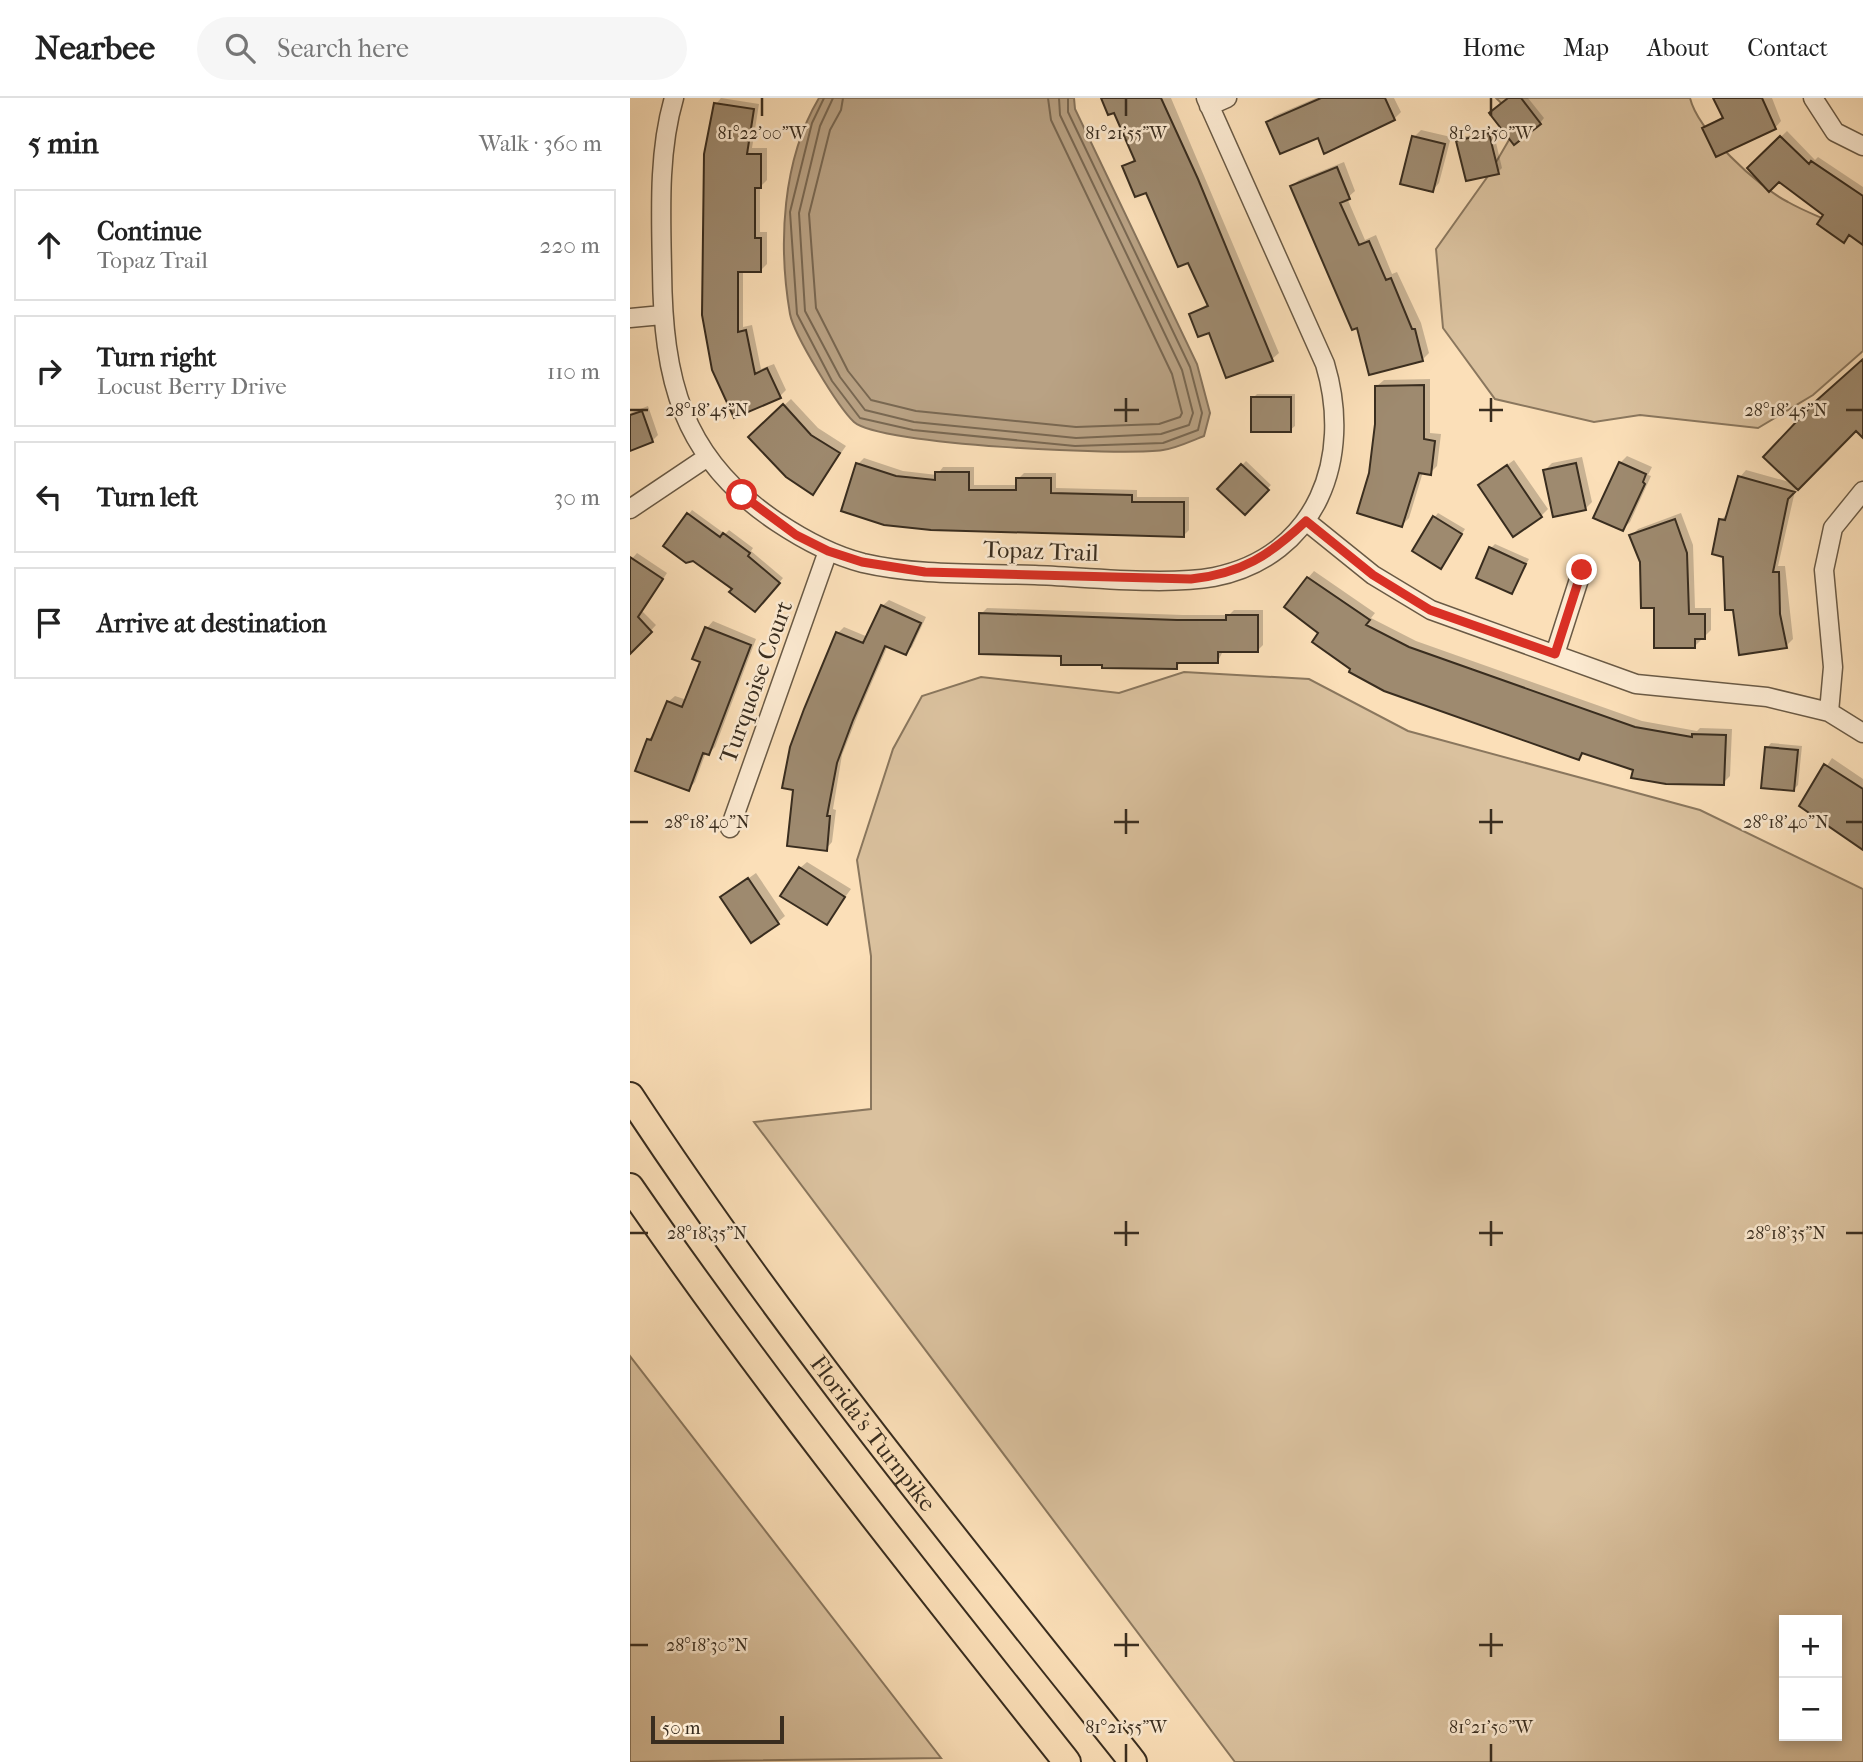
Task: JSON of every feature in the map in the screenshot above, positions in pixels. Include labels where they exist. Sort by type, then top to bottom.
[{"type":"highway","name":"Florida's Turnpike","points":[[630,1096],[761,1288],[874,1438],[1132,1762]]},
{"type":"highway","name":"Florida's Turnpike","points":[[630,1187],[720,1318],[833,1469],[1067,1762]]},
{"type":"street","name":"Topaz Trail","points":[[674,98],[664,150],[662,316],[665,351],[675,391],[706,458],[765,514],[828,551],[862,562],[925,572],[1191,579],[1236,571],[1284,542],[1306,521],[1317,502],[1335,446],[1336,422],[1325,363],[1208,102]]},
{"type":"street","points":[[1208,102],[1227,98]]},
{"type":"street","points":[[1813,98],[1835,132],[1863,146]]},
{"type":"street","points":[[630,318],[662,316]]},
{"type":"street","points":[[630,509],[706,458]]},
{"type":"street","points":[[1829,712],[1833,667],[1824,570],[1833,528],[1863,491]]},
{"type":"street","points":[[1306,521],[1373,575],[1430,610],[1636,684],[1767,697],[1829,712],[1863,733]]},
{"type":"street","name":"Turquoise Court","points":[[730,828],[828,551]]},
{"type":"street","points":[[1555,654],[1582,570]]},
{"type":"shaded area","points":[[1496,98],[1690,98],[1704,126],[1731,157],[1761,184],[1799,208],[1844,229],[1863,243],[1863,351],[1813,395],[1758,428],[1640,415],[1594,422],[1495,399],[1443,328],[1436,249],[1488,176],[1520,121]]},
{"type":"shaded area","points":[[1184,672],[1309,679],[1408,731],[1700,810],[1863,889],[1863,1762],[1235,1762],[754,1122],[871,1109],[871,956],[857,860],[893,749],[922,696],[981,677],[1119,693]]},
{"type":"shaded area","points":[[630,1356],[941,1758],[630,1762]]},
{"type":"water","points":[[819,98],[1074,98],[1075,109],[1197,364],[1210,413],[1204,436],[1163,450],[1054,450],[907,437],[873,430],[854,422],[828,387],[799,338],[790,314],[786,287],[784,231],[790,175],[797,148]]},
{"type":"building","points":[[1101,98],[1161,98],[1198,179],[1273,361],[1226,378],[1209,333],[1198,337],[1189,314],[1208,306],[1188,263],[1178,267],[1146,193],[1135,197],[1122,166],[1135,161],[1114,113],[1108,115]]},
{"type":"building","points":[[1321,98],[1385,98],[1395,120],[1324,154],[1318,138],[1280,154],[1266,122]]},
{"type":"building","points":[[1508,98],[1521,98],[1541,124],[1514,145],[1489,113]]},
{"type":"building","points":[[1713,98],[1762,98],[1776,129],[1716,157],[1702,128],[1723,118]]},
{"type":"building","points":[[714,103],[754,109],[747,154],[761,154],[761,188],[755,188],[755,238],[761,238],[761,272],[738,272],[738,332],[746,330],[755,374],[767,368],[781,398],[734,418],[712,370],[702,315],[704,154]]},
{"type":"building","points":[[1489,133],[1499,174],[1466,181],[1456,141]]},
{"type":"building","points":[[1412,136],[1445,144],[1433,192],[1400,184]]},
{"type":"building","points":[[1780,136],[1809,164],[1811,161],[1863,196],[1863,245],[1849,235],[1844,243],[1817,224],[1823,215],[1779,182],[1769,192],[1747,168]]},
{"type":"building","points":[[1337,167],[1350,199],[1340,203],[1359,245],[1369,241],[1386,280],[1391,278],[1412,329],[1415,329],[1423,361],[1369,375],[1357,328],[1352,330],[1290,186]]},
{"type":"building","points":[[1863,359],[1863,438],[1856,431],[1798,490],[1763,457],[1816,401]]},
{"type":"building","points":[[1424,385],[1424,439],[1435,441],[1431,475],[1419,473],[1402,527],[1357,513],[1369,473],[1375,424],[1375,386]]},
{"type":"building","points":[[1251,397],[1291,397],[1291,432],[1251,432]]},
{"type":"building","points":[[783,404],[811,435],[840,453],[813,495],[786,477],[748,437]]},
{"type":"building","points":[[642,411],[653,442],[630,451],[630,415]]},
{"type":"building","points":[[1619,462],[1646,474],[1643,482],[1645,484],[1623,531],[1593,518]]},
{"type":"building","points":[[856,463],[896,476],[935,480],[935,472],[969,472],[969,490],[1016,490],[1016,478],[1051,478],[1051,493],[1132,495],[1132,502],[1184,502],[1184,537],[931,530],[884,525],[841,511]]},
{"type":"building","points":[[1576,463],[1586,510],[1553,517],[1543,470]]},
{"type":"building","points":[[1241,464],[1269,490],[1245,515],[1217,489]]},
{"type":"building","points":[[1507,465],[1542,517],[1513,537],[1478,485]]},
{"type":"building","points":[[1738,476],[1795,492],[1788,499],[1773,572],[1779,572],[1780,614],[1787,648],[1739,655],[1733,610],[1725,610],[1723,557],[1712,554],[1719,519],[1725,520]]},
{"type":"building","points":[[687,513],[720,537],[723,533],[750,553],[748,556],[780,583],[755,612],[729,592],[732,589],[693,561],[686,563],[663,546]]},
{"type":"building","points":[[1433,516],[1462,534],[1441,569],[1412,551]]},
{"type":"building","points":[[1675,519],[1687,553],[1689,614],[1705,614],[1705,639],[1695,639],[1695,648],[1654,648],[1654,608],[1641,608],[1640,562],[1629,535]]},
{"type":"building","points":[[1489,547],[1526,564],[1512,594],[1476,578]]},
{"type":"building","points":[[630,557],[663,579],[638,617],[652,632],[630,654]]},
{"type":"building","points":[[1307,577],[1370,620],[1366,625],[1409,647],[1635,727],[1692,737],[1692,734],[1726,735],[1724,785],[1666,784],[1631,778],[1633,770],[1582,753],[1579,760],[1384,691],[1349,672],[1350,669],[1312,642],[1318,633],[1284,607]]},
{"type":"building","points":[[881,605],[921,623],[906,655],[885,646],[853,720],[837,763],[827,816],[830,816],[827,851],[787,846],[793,790],[782,788],[790,747],[804,709],[836,632],[863,643]]},
{"type":"building","points":[[979,613],[1177,620],[1226,620],[1226,615],[1258,615],[1258,652],[1218,652],[1218,663],[1177,663],[1177,669],[1061,665],[1061,656],[979,654]]},
{"type":"building","points":[[705,627],[751,645],[709,755],[703,753],[689,791],[635,771],[647,739],[651,740],[667,701],[682,707],[700,662],[692,659]]},
{"type":"building","points":[[1765,747],[1798,750],[1794,791],[1761,788]]},
{"type":"building","points":[[1824,764],[1863,789],[1863,850],[1799,806]]},
{"type":"building","points":[[799,867],[845,897],[827,925],[780,896]]},
{"type":"building","points":[[748,878],[779,924],[751,943],[720,897]]},
{"type":"route","points":[[742,495],[796,535],[828,551],[862,562],[925,572],[1191,579],[1212,577],[1236,571],[1255,561],[1284,542],[1306,521],[1373,575],[1430,610],[1555,654],[1582,570]]}]
